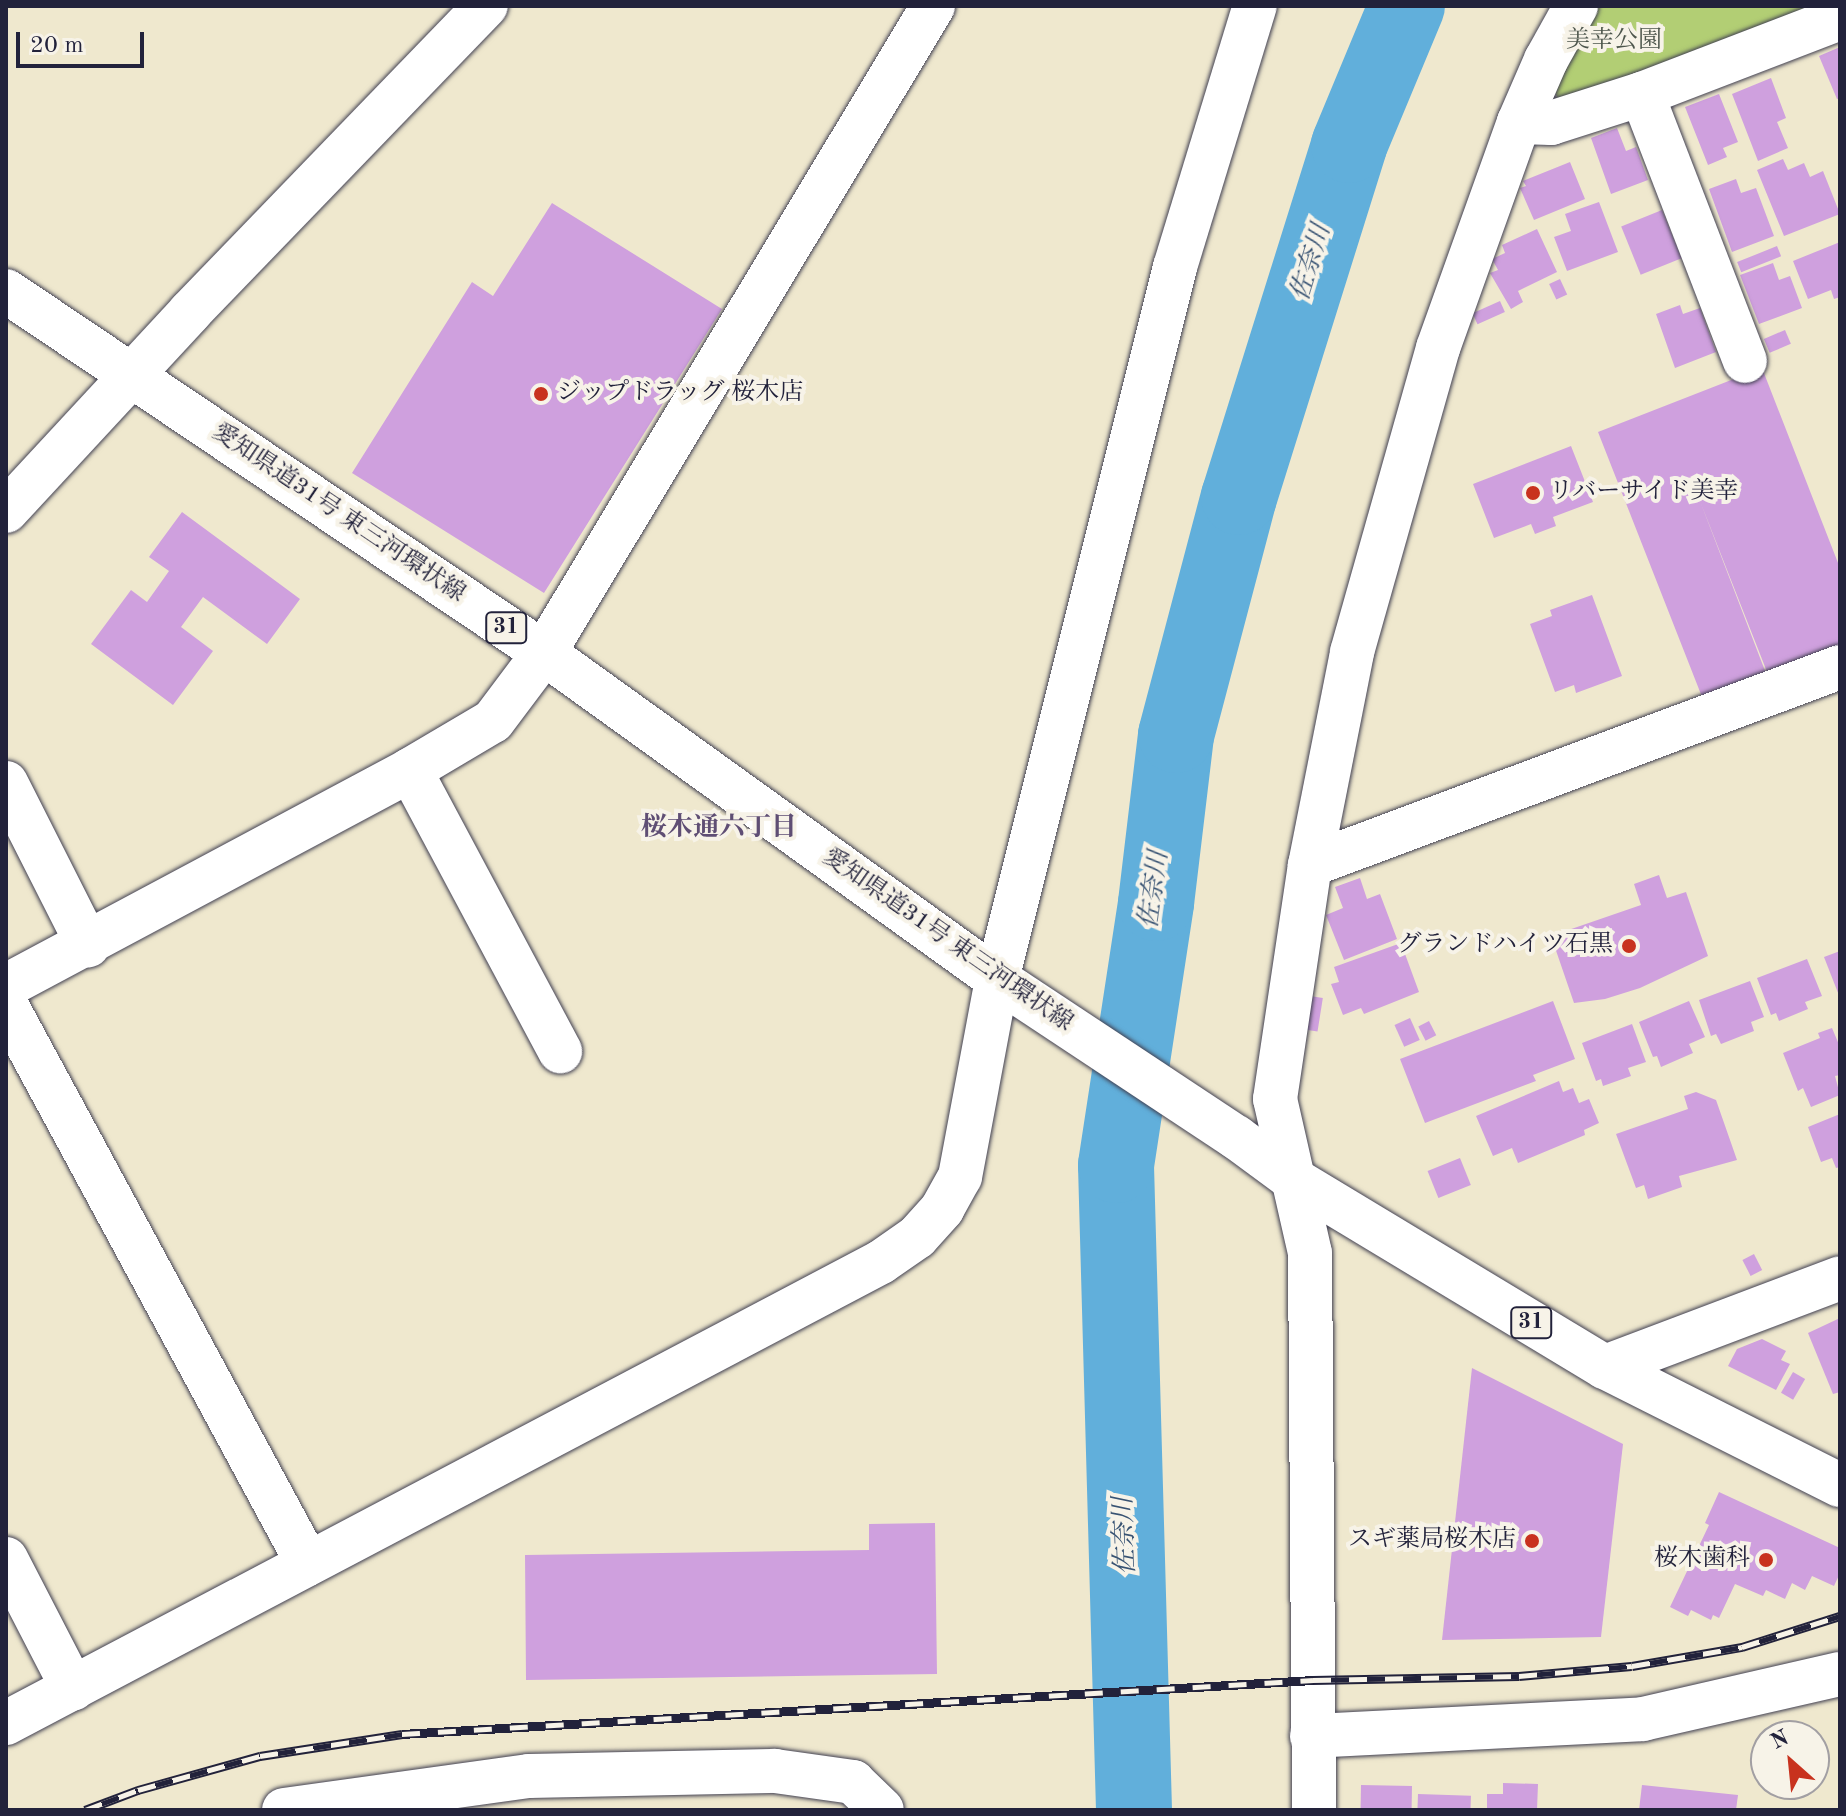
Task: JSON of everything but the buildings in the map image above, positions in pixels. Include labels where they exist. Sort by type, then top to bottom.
[{"type":"street","points":[[6,511],[131,374],[486,6]]},
{"type":"street","points":[[6,986],[88,945],[410,770],[493,721],[544,653],[933,6]]},
{"type":"street","points":[[6,1723],[881,1262],[917,1237],[942,1209],[960,1177],[997,979],[1175,267],[1255,6]]},
{"type":"street","points":[[1314,1810],[1310,1253],[1275,1099],[1310,865],[1352,652],[1438,348],[1519,122],[1546,60],[1576,6]]},
{"type":"street","points":[[1519,122],[1551,123],[1642,94],[1840,18]]},
{"type":"street","points":[[1642,94],[1745,361]]},
{"type":"street","name":"愛知県道31号 東三河環状線","points":[[8,296],[131,374],[544,653],[997,979],[1236,1137],[1293,1179],[1605,1367],[1840,1485]]},
{"type":"street","points":[[1310,865],[1840,667]]},
{"type":"street","points":[[410,770],[560,1051]]},
{"type":"street","points":[[6,783],[88,945]]},
{"type":"street","points":[[6,1005],[308,1564]]},
{"type":"street","points":[[1605,1367],[1840,1278]]},
{"type":"street","points":[[6,1559],[73,1689]]},
{"type":"street","points":[[1312,1736],[1643,1719],[1840,1674]]},
{"type":"street","points":[[284,1810],[529,1776],[775,1771],[853,1782],[882,1810]]},
{"type":"green space","name":"美幸公園","points":[[1591,6],[1822,6],[1560,102],[1549,82]]},
{"type":"waterway","name":"佐奈川","points":[[1134,1810],[1116,1165],[1156,903],[1176,735],[1239,497],[1349,145],[1407,6]]},
{"type":"railway","points":[[85,1810],[138,1790],[260,1756],[402,1734],[1313,1680],[1519,1676],[1632,1666],[1742,1647],[1840,1616]]},
{"type":"place","name":"ジップドラッグ 桜木店","points":[[541,394]]},
{"type":"place","name":"リバーサイド美幸","points":[[1533,493]]},
{"type":"place","name":"グランドハイツ石黒","points":[[1629,946]]},
{"type":"place","name":"スギ薬局桜木店","points":[[1532,1541]]},
{"type":"place","name":"桜木歯科","points":[[1766,1560]]},
{"type":"district","name":"桜木通六丁目","points":[[719,829]]}]
